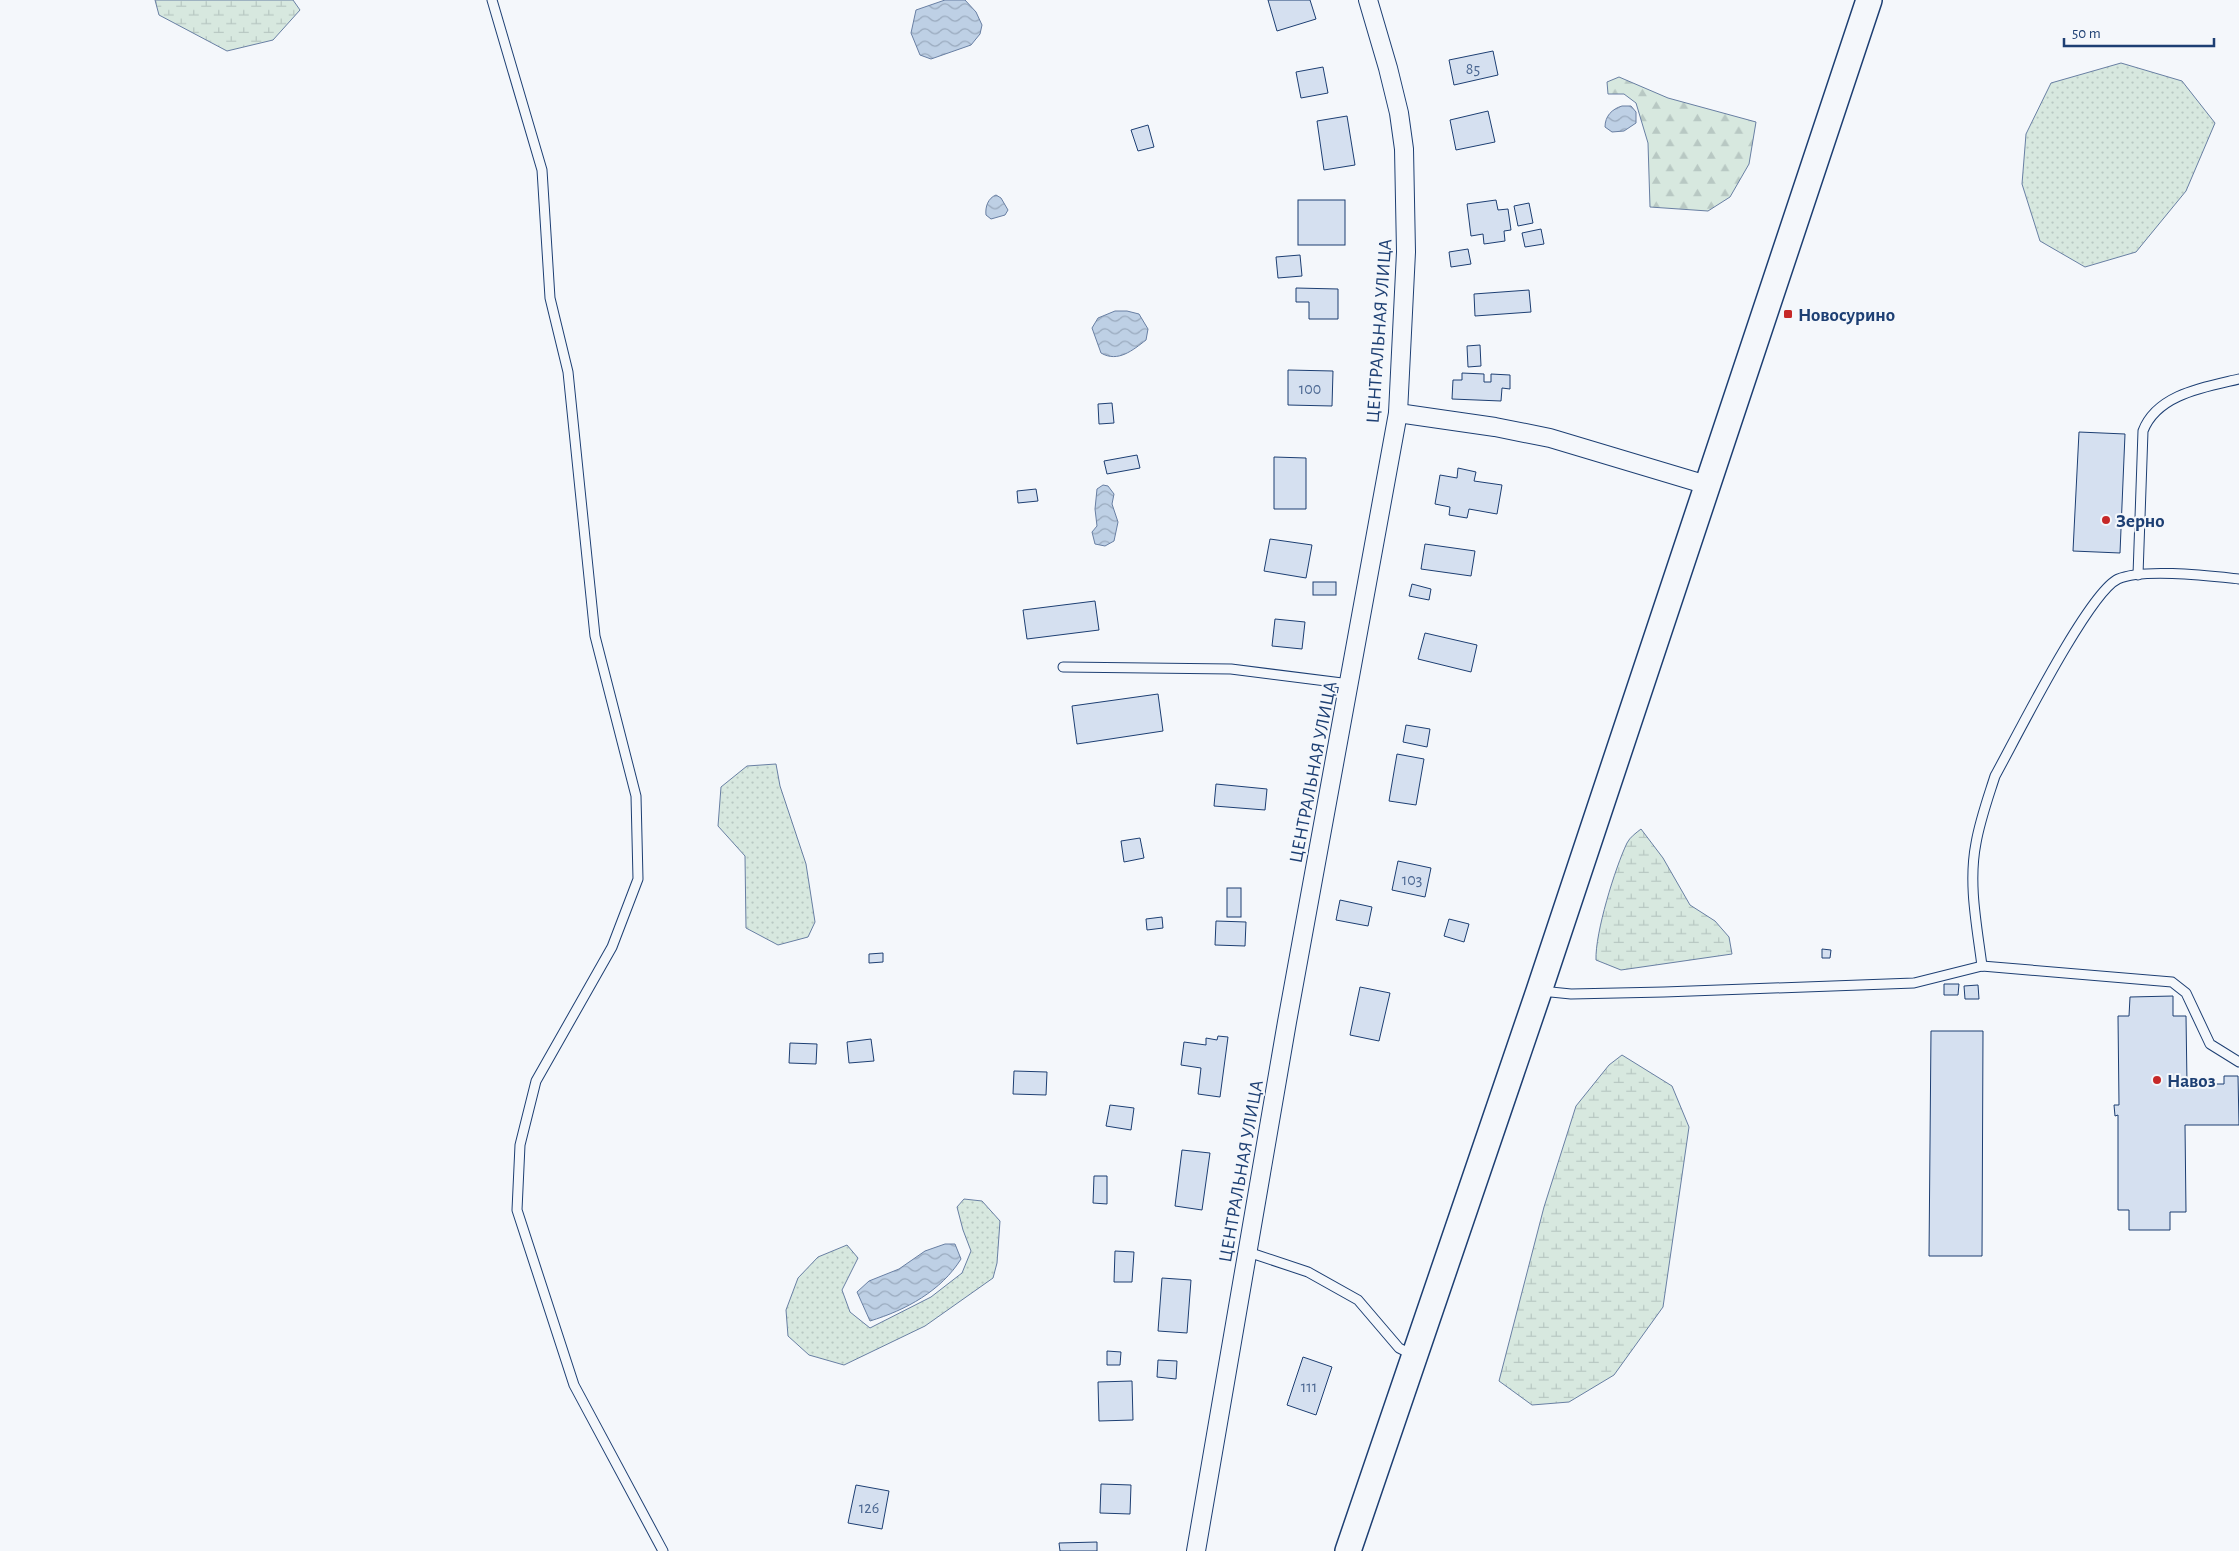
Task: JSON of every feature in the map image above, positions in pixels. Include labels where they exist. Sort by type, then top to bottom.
[{"type":"main road","points":[[1348,1551],[1539,991],[1869,0]]},
{"type":"street","name":"ЦЕНТРАЛЬНАЯ УЛИЦА","points":[[1196,1551],[1287,1022],[1398,413],[1406,252],[1404,149],[1399,113],[1368,0]]},
{"type":"street","points":[[1398,413],[1495,427],[1550,438],[1707,485]]},
{"type":"lane","points":[[492,0],[542,170],[550,298],[568,372],[595,636],[636,796],[638,879],[612,947],[536,1080],[520,1145],[516,1210],[574,1385],[663,1551]]},
{"type":"lane","points":[[2138,575],[2143,431],[2146,422],[2179,395],[2239,379]]},
{"type":"lane","points":[[1982,966],[1973,894],[1973,869],[1976,844],[1985,804],[1995,776],[2065,648],[2083,620],[2108,586],[2117,580],[2138,575],[2196,574],[2239,579]]},
{"type":"lane","points":[[1063,667],[1231,669],[1350,684]]},
{"type":"lane","points":[[1539,991],[1571,994],[1655,993],[1914,983],[1982,966],[2172,982],[2186,993],[2210,1044],[2239,1062]]},
{"type":"lane","points":[[1248,1252],[1308,1272],[1358,1300],[1399,1348],[1414,1355]]},
{"type":"green space","points":[[155,0],[293,0],[300,10],[273,40],[227,51],[159,15]]},
{"type":"green space","points":[[2121,63],[2182,81],[2215,123],[2186,191],[2136,252],[2085,267],[2040,241],[2022,184],[2026,134],[2051,83]]},
{"type":"green space","points":[[1619,77],[1668,98],[1756,122],[1749,164],[1730,197],[1708,211],[1650,207],[1648,143],[1636,103],[1624,94],[1608,94],[1607,82]]},
{"type":"green space","points":[[776,764],[780,786],[806,864],[815,922],[808,937],[778,945],[746,928],[745,856],[718,826],[721,787],[747,766]]},
{"type":"green space","points":[[1641,829],[1663,858],[1690,905],[1715,921],[1729,937],[1732,954],[1621,970],[1596,960],[1602,918],[1617,868],[1628,841]]},
{"type":"green space","points":[[1622,1055],[1672,1086],[1689,1127],[1663,1307],[1614,1375],[1569,1402],[1532,1405],[1499,1381],[1544,1207],[1576,1106],[1609,1065]]},
{"type":"green space","points":[[964,1199],[982,1201],[1000,1221],[997,1263],[993,1278],[925,1326],[844,1365],[809,1355],[788,1336],[786,1310],[798,1278],[818,1257],[847,1245],[858,1258],[842,1290],[850,1312],[870,1328],[931,1297],[962,1273],[971,1251],[957,1207]]},
{"type":"water","points":[[945,0],[965,0],[976,12],[982,25],[980,34],[971,45],[931,59],[920,55],[911,33],[916,10]]},
{"type":"water","points":[[1622,106],[1631,106],[1636,112],[1636,123],[1624,131],[1612,132],[1605,127],[1606,120],[1612,111]]},
{"type":"water","points":[[996,195],[1001,198],[1008,210],[1005,215],[991,219],[986,215],[986,209],[991,198]]},
{"type":"water","points":[[1115,311],[1139,314],[1148,329],[1146,340],[1136,348],[1125,354],[1113,357],[1101,353],[1092,328],[1098,318]]},
{"type":"water","points":[[1103,485],[1108,486],[1114,494],[1112,504],[1118,522],[1114,541],[1105,546],[1095,544],[1092,532],[1097,526],[1095,509],[1097,489]]},
{"type":"water","points":[[945,1244],[955,1244],[961,1259],[943,1281],[933,1290],[909,1305],[870,1321],[857,1292],[869,1281],[899,1269],[925,1251]]},
{"type":"building","points":[[1268,0],[1310,0],[1316,19],[1277,31]]},
{"type":"building","points":[[1493,51],[1498,75],[1454,85],[1449,60]]},
{"type":"building","points":[[1323,67],[1328,93],[1301,98],[1296,72]]},
{"type":"building","points":[[1488,111],[1495,142],[1456,150],[1450,120]]},
{"type":"building","points":[[1347,116],[1355,165],[1324,170],[1317,121]]},
{"type":"building","points":[[1148,125],[1154,147],[1138,151],[1131,130]]},
{"type":"building","points":[[1298,200],[1345,200],[1345,245],[1298,245]]},
{"type":"building","points":[[1496,200],[1498,210],[1508,209],[1511,230],[1504,231],[1505,241],[1484,244],[1483,234],[1471,236],[1467,204]]},
{"type":"building","points":[[1529,203],[1533,223],[1518,226],[1514,206]]},
{"type":"building","points":[[1541,229],[1544,244],[1525,247],[1522,233]]},
{"type":"building","points":[[1468,249],[1471,264],[1451,267],[1449,252]]},
{"type":"building","points":[[1300,255],[1302,276],[1278,278],[1276,257]]},
{"type":"building","points":[[1296,288],[1338,289],[1338,319],[1309,319],[1309,302],[1296,302]]},
{"type":"building","points":[[1529,290],[1531,312],[1475,316],[1474,294]]},
{"type":"building","points":[[1480,345],[1481,366],[1468,367],[1467,346]]},
{"type":"building","points":[[1288,370],[1333,371],[1332,406],[1288,405]]},
{"type":"building","points":[[1462,373],[1484,374],[1484,382],[1491,382],[1491,374],[1510,375],[1510,389],[1502,388],[1501,401],[1452,399],[1453,380],[1462,380]]},
{"type":"building","points":[[1112,403],[1114,423],[1099,424],[1098,404]]},
{"type":"building","points":[[2079,432],[2125,434],[2120,553],[2073,551]]},
{"type":"building","points":[[1137,455],[1140,468],[1107,474],[1104,461]]},
{"type":"building","points":[[1274,457],[1306,458],[1306,509],[1274,509]]},
{"type":"building","points":[[1458,468],[1476,472],[1474,481],[1502,485],[1497,514],[1469,509],[1467,518],[1449,515],[1450,507],[1435,504],[1440,475],[1457,478]]},
{"type":"building","points":[[1036,489],[1038,501],[1018,503],[1017,491]]},
{"type":"building","points":[[1270,539],[1312,545],[1306,578],[1264,571]]},
{"type":"building","points":[[1425,544],[1475,551],[1471,576],[1421,569]]},
{"type":"building","points":[[1313,582],[1336,582],[1336,595],[1313,595]]},
{"type":"building","points":[[1412,584],[1431,589],[1429,600],[1409,596]]},
{"type":"building","points":[[1095,601],[1099,630],[1027,639],[1023,610]]},
{"type":"building","points":[[1275,619],[1305,622],[1302,649],[1272,646]]},
{"type":"building","points":[[1425,633],[1477,645],[1471,672],[1418,659]]},
{"type":"building","points":[[1158,694],[1163,731],[1077,744],[1072,706]]},
{"type":"building","points":[[1406,725],[1430,729],[1427,747],[1403,742]]},
{"type":"building","points":[[1397,754],[1424,759],[1416,805],[1389,801]]},
{"type":"building","points":[[1216,784],[1267,789],[1265,810],[1214,806]]},
{"type":"building","points":[[1140,838],[1144,858],[1124,862],[1121,841]]},
{"type":"building","points":[[1398,861],[1431,868],[1425,897],[1392,890]]},
{"type":"building","points":[[1227,888],[1241,888],[1241,917],[1227,917]]},
{"type":"building","points":[[1340,900],[1372,907],[1368,926],[1336,920]]},
{"type":"building","points":[[1162,917],[1163,928],[1147,930],[1146,919]]},
{"type":"building","points":[[1449,919],[1469,924],[1464,942],[1444,936]]},
{"type":"building","points":[[1216,921],[1246,922],[1245,946],[1215,945]]},
{"type":"building","points":[[1822,949],[1831,950],[1830,958],[1822,958]]},
{"type":"building","points":[[883,953],[883,962],[869,963],[869,954]]},
{"type":"building","points":[[1944,984],[1959,984],[1958,995],[1944,995]]},
{"type":"building","points":[[1978,985],[1979,999],[1965,999],[1964,986]]},
{"type":"building","points":[[1360,987],[1390,993],[1379,1041],[1350,1035]]},
{"type":"building","points":[[2173,996],[2173,1016],[2186,1016],[2187,1084],[2224,1084],[2224,1076],[2238,1076],[2239,1125],[2185,1125],[2186,1212],[2170,1212],[2170,1230],[2129,1230],[2129,1210],[2118,1210],[2118,1115],[2115,1116],[2114,1105],[2119,1105],[2118,1016],[2129,1016],[2130,997]]},
{"type":"building","points":[[1931,1031],[1983,1031],[1982,1256],[1929,1256]]},
{"type":"building","points":[[1218,1036],[1228,1037],[1220,1097],[1198,1094],[1201,1068],[1181,1065],[1184,1042],[1206,1045],[1206,1038],[1217,1040]]},
{"type":"building","points":[[871,1039],[874,1061],[849,1063],[847,1042]]},
{"type":"building","points":[[790,1043],[817,1044],[816,1064],[789,1063]]},
{"type":"building","points":[[1014,1071],[1047,1072],[1046,1095],[1013,1094]]},
{"type":"building","points":[[1110,1105],[1134,1108],[1131,1130],[1106,1126]]},
{"type":"building","points":[[1182,1150],[1210,1153],[1202,1210],[1175,1206]]},
{"type":"building","points":[[1094,1176],[1107,1176],[1107,1204],[1093,1203]]},
{"type":"building","points":[[1115,1251],[1134,1252],[1132,1282],[1114,1282]]},
{"type":"building","points":[[1162,1278],[1191,1280],[1187,1333],[1158,1331]]},
{"type":"building","points":[[1107,1351],[1121,1352],[1120,1365],[1107,1365]]},
{"type":"building","points":[[1303,1357],[1332,1367],[1316,1415],[1287,1405]]},
{"type":"building","points":[[1158,1360],[1177,1361],[1176,1379],[1157,1377]]},
{"type":"building","points":[[1132,1381],[1133,1420],[1099,1421],[1098,1382]]},
{"type":"building","points":[[1101,1484],[1131,1485],[1130,1514],[1100,1513]]},
{"type":"building","points":[[856,1485],[889,1491],[882,1529],[848,1523]]},
{"type":"building","points":[[1097,1542],[1097,1551],[1060,1551],[1059,1543]]},
{"type":"place","name":"Новосурино","points":[[1788,314]]},
{"type":"place","name":"Зерно","points":[[2106,520]]},
{"type":"place","name":"Навоз","points":[[2157,1080]]}]
